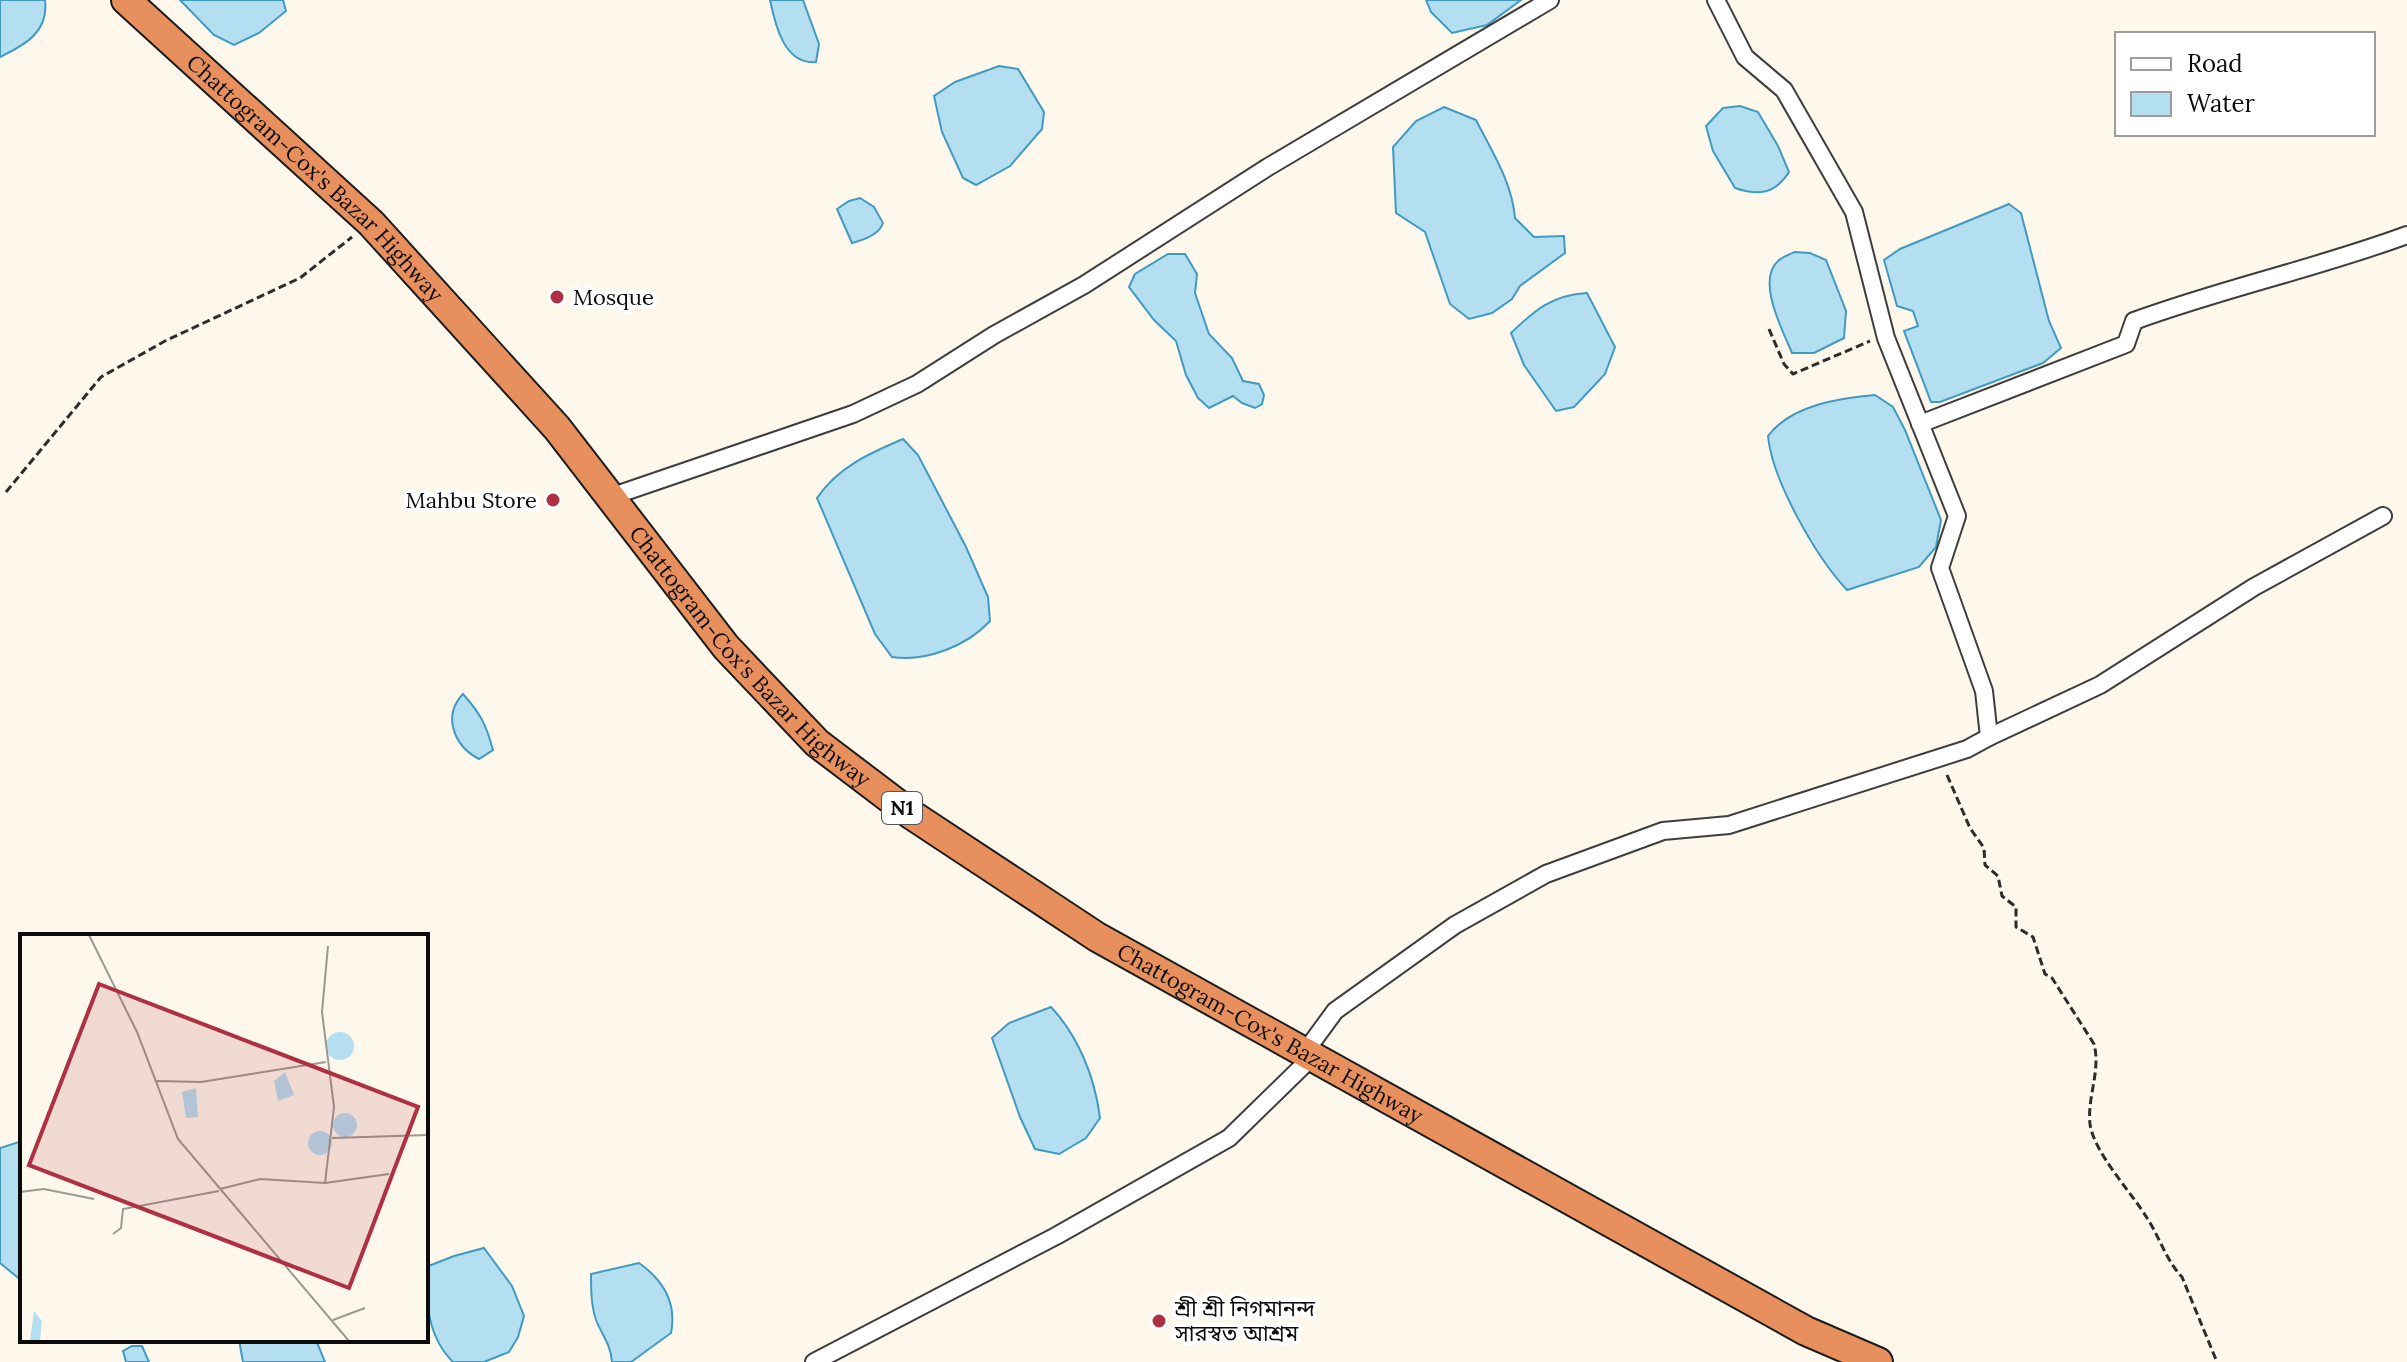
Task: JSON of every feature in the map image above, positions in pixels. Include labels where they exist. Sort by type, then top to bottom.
[{"type":"highway","name":"Chattogram-Cox's Bazar Highway","points":[[126,0],[371,223],[557,428],[726,647],[817,743],[912,815],[1097,937],[1806,1331],[1878,1362]]},
{"type":"street","points":[[610,497],[853,414],[917,384],[994,335],[1084,285],[1268,167],[1550,0]]},
{"type":"street","points":[[1716,0],[1745,57],[1784,90],[1854,212],[1885,332],[1957,516],[1940,568],[1984,691],[1989,737]]},
{"type":"street","points":[[1920,424],[2126,344],[2134,321],[2183,303],[2359,253],[2407,235]]},
{"type":"street","points":[[814,1362],[1056,1236],[1229,1138],[1309,1054],[1335,1011],[1455,925],[1546,874],[1663,831],[1729,825],[1967,749],[2100,685],[2254,587],[2383,516]]},
{"type":"path","points":[[6,492],[101,377],[165,341],[300,278],[371,223]]},
{"type":"path","points":[[1769,329],[1784,364],[1793,374],[1851,351],[1885,332]]},
{"type":"path","points":[[1939,758],[1970,828],[1984,848],[1985,865],[1998,876],[2002,896],[2016,907],[2016,927],[2033,937],[2045,974],[2052,978],[2094,1044],[2097,1056],[2089,1122],[2093,1136],[2130,1197],[2147,1218],[2172,1266],[2182,1277],[2217,1362]]},
{"type":"water","points":[[0,0],[45,0],[45,11],[43,21],[33,36],[0,57]]},
{"type":"water","points":[[180,0],[283,0],[286,11],[259,33],[234,45],[214,35]]},
{"type":"water","points":[[770,0],[803,0],[819,44],[816,62],[796,57],[789,50],[778,31]]},
{"type":"water","points":[[1426,0],[1521,0],[1487,25],[1452,33],[1431,12]]},
{"type":"water","points":[[999,66],[1018,69],[1044,112],[1042,129],[1010,166],[976,185],[963,178],[942,132],[934,96],[955,82]]},
{"type":"water","points":[[1740,106],[1758,112],[1789,172],[1772,189],[1752,192],[1735,188],[1713,151],[1706,126],[1723,108]]},
{"type":"water","points":[[1444,107],[1476,120],[1506,180],[1515,218],[1534,237],[1564,236],[1565,253],[1520,286],[1512,299],[1492,313],[1469,319],[1450,304],[1425,232],[1396,213],[1393,147],[1416,121]]},
{"type":"water","points":[[860,198],[874,207],[883,223],[875,234],[852,243],[837,209]]},
{"type":"water","points":[[2009,204],[2021,213],[2049,321],[2061,348],[2043,363],[1940,402],[1931,402],[1904,331],[1918,326],[1913,311],[1897,306],[1884,260],[1900,249]]},
{"type":"water","points":[[1795,252],[1810,253],[1826,260],[1846,311],[1844,338],[1814,353],[1792,353],[1770,293],[1772,270],[1780,260]]},
{"type":"water","points":[[1168,254],[1185,254],[1197,274],[1195,293],[1209,334],[1232,358],[1243,381],[1259,384],[1264,395],[1262,404],[1255,408],[1233,396],[1209,408],[1198,398],[1186,375],[1176,341],[1154,320],[1129,287],[1135,274]]},
{"type":"water","points":[[1587,293],[1615,347],[1605,374],[1574,407],[1556,411],[1524,365],[1511,333],[1554,300]]},
{"type":"water","points":[[1875,395],[1893,407],[1941,520],[1936,547],[1919,567],[1847,590],[1822,558],[1797,517],[1778,474],[1768,436],[1778,425],[1803,410],[1832,401]]},
{"type":"water","points":[[903,439],[918,455],[966,547],[988,597],[990,621],[958,645],[932,654],[905,658],[892,657],[875,634],[817,498],[845,469]]},
{"type":"water","points":[[463,694],[482,719],[493,750],[479,759],[463,746],[454,730],[453,712]]},
{"type":"water","points":[[1051,1007],[1070,1031],[1084,1059],[1100,1118],[1086,1138],[1059,1154],[1035,1149],[1020,1117],[992,1038],[1009,1023]]},
{"type":"water","points":[[20,1142],[20,1279],[0,1263],[0,1148]]},
{"type":"water","points":[[484,1248],[512,1286],[524,1316],[518,1337],[509,1352],[484,1362],[453,1362],[444,1352],[430,1318],[428,1266]]},
{"type":"water","points":[[639,1263],[655,1277],[666,1293],[672,1312],[671,1333],[631,1362],[612,1362],[594,1314],[591,1274]]},
{"type":"water","points":[[239,1342],[317,1342],[325,1362],[243,1362]]},
{"type":"water","points":[[132,1346],[142,1346],[149,1362],[126,1362],[123,1351]]},
{"type":"place","name":"Mosque","points":[[557,297]]},
{"type":"place","name":"Mahbu Store","points":[[553,500]]},
{"type":"place","name":"শ্রী শ্রী নিগমানন্দ সারস্বত আশ্রম","points":[[1159,1321]]}]
